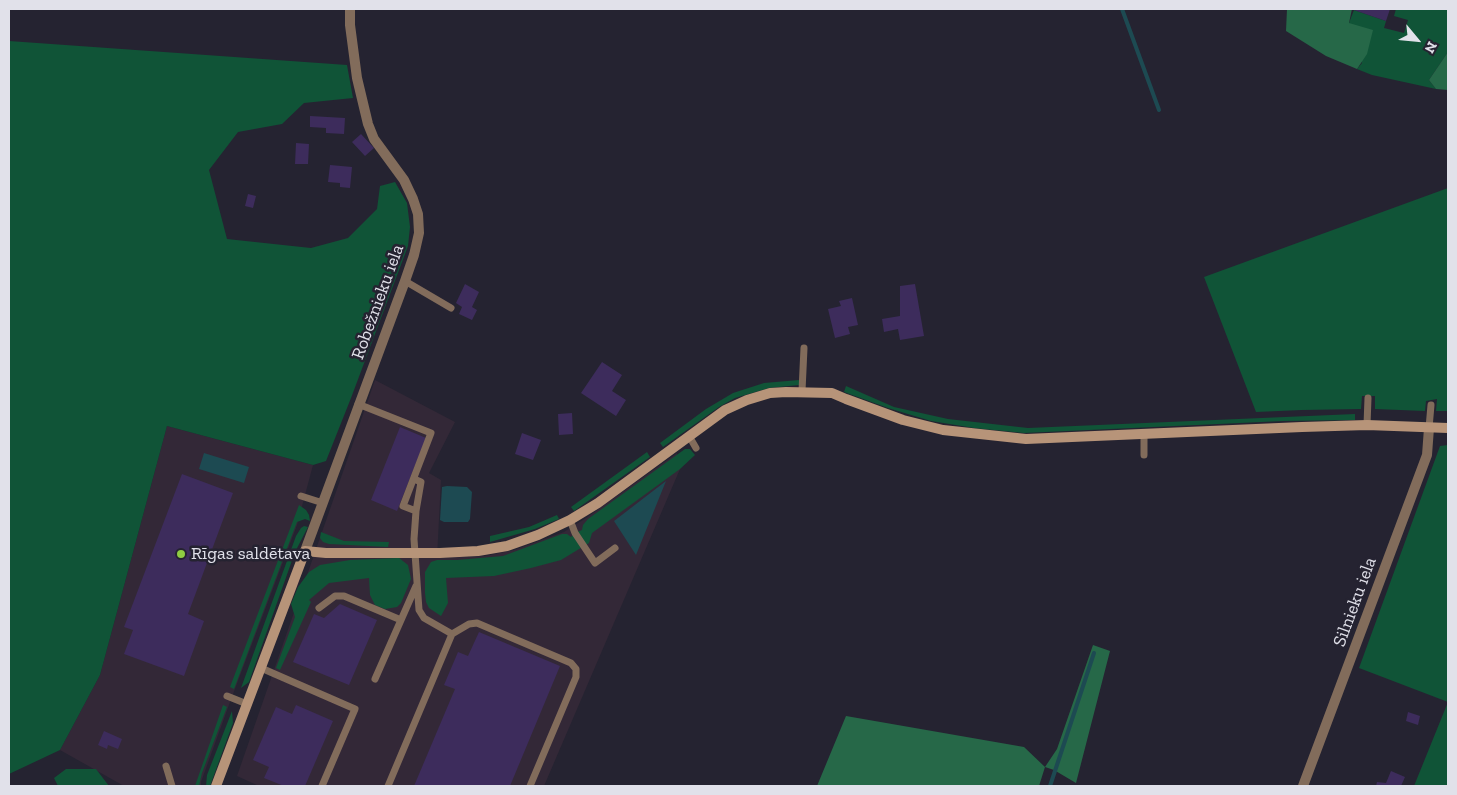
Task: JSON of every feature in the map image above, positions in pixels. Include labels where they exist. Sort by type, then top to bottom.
[{"type":"street","name":"Robežnieku iela","points":[[305,551],[405,281],[414,255],[418,234],[418,214],[413,199],[404,180],[374,139],[368,124],[357,78],[350,25],[350,9]]},
{"type":"street","points":[[216,786],[305,551],[326,553],[416,553],[478,551],[507,546],[538,535],[570,520],[598,503],[725,410],[747,400],[770,394],[802,391],[832,393],[904,420],[964,433],[1026,439],[1302,426],[1367,425],[1448,428]]},
{"type":"street","name":"Silnieku iela","points":[[1302,786],[1427,455],[1430,428]]},
{"type":"lane","points":[[405,281],[451,308]]},
{"type":"lane","points":[[802,391],[804,348]]},
{"type":"lane","points":[[1367,425],[1368,398]]},
{"type":"lane","points":[[358,404],[431,433],[403,506],[416,511]]},
{"type":"lane","points":[[1430,428],[1431,405]]},
{"type":"lane","points":[[1144,434],[1144,455]]},
{"type":"lane","points":[[689,436],[696,448]]},
{"type":"lane","points":[[414,479],[421,482],[414,539],[419,610],[424,618],[452,634]]},
{"type":"lane","points":[[301,496],[323,503]]},
{"type":"lane","points":[[570,520],[575,533],[595,563],[614,548]]},
{"type":"lane","points":[[375,679],[417,584]]},
{"type":"lane","points":[[319,608],[335,596],[344,596],[401,620]]},
{"type":"lane","points":[[388,786],[452,634],[469,624],[478,623],[571,663],[576,669],[576,677],[530,786]]},
{"type":"lane","points":[[261,668],[355,709],[322,786]]},
{"type":"lane","points":[[227,696],[247,704]]},
{"type":"lane","points":[[166,766],[172,786]]},
{"type":"shaded area","points":[[375,380],[455,422],[429,473],[441,480],[437,558],[485,556],[514,550],[564,532],[677,453],[680,469],[544,786],[259,786],[237,776]]},
{"type":"shaded area","points":[[167,426],[313,465],[297,525],[230,702],[201,786],[124,786],[60,750],[100,675]]},
{"type":"shaded area","points":[[204,453],[249,467],[244,483],[199,469]]},
{"type":"shaded area","points":[[666,481],[636,555],[614,521]]},
{"type":"shaded area","points":[[442,487],[467,487],[472,492],[470,519],[468,522],[444,522],[440,520]]},
{"type":"green space","points":[[1287,9],[1352,9],[1349,23],[1373,30],[1367,54],[1357,69],[1326,56],[1286,31]]},
{"type":"green space","points":[[1396,9],[1448,9],[1448,52],[1429,80],[1436,89],[1372,75],[1357,69],[1362,63],[1349,23],[1354,10],[1386,21],[1384,28],[1404,33],[1408,20],[1394,16]]},
{"type":"green space","points":[[9,41],[347,65],[353,98],[304,103],[282,124],[238,132],[209,170],[227,239],[311,248],[348,238],[377,209],[380,186],[395,182],[407,203],[410,227],[408,246],[326,461],[313,465],[167,426],[100,675],[60,750],[9,774]]},
{"type":"green space","points":[[1448,52],[1448,90],[1436,89],[1429,80]]},
{"type":"green space","points":[[1448,188],[1448,411],[1436,411],[1437,399],[1426,401],[1425,411],[1375,409],[1375,396],[1362,396],[1361,409],[1256,412],[1204,277]]},
{"type":"green space","points":[[799,380],[799,385],[769,388],[735,398],[719,407],[663,447],[660,443],[706,409],[733,393],[764,383]]},
{"type":"green space","points":[[846,386],[894,407],[948,419],[1028,428],[1355,414],[1355,420],[1283,421],[1024,433],[931,421],[844,392]]},
{"type":"green space","points":[[1448,445],[1448,702],[1359,668],[1440,446]]},
{"type":"green space","points":[[685,449],[690,449],[695,455],[680,469],[592,533],[589,543],[561,560],[531,568],[494,576],[446,578],[448,603],[441,616],[429,608],[425,593],[425,572],[431,562],[503,556],[562,534],[567,534],[571,537],[582,530],[583,525],[588,519]]},
{"type":"green space","points":[[647,452],[650,457],[574,511],[571,507]]},
{"type":"green space","points":[[299,505],[306,510],[310,521],[305,519],[297,522],[234,689],[230,687]]},
{"type":"green space","points":[[557,515],[559,519],[535,529],[490,542],[490,536],[529,527]]},
{"type":"green space","points":[[304,526],[308,527],[295,552],[249,682],[241,688],[296,536]]},
{"type":"green space","points":[[321,532],[344,541],[389,542],[388,547],[329,544],[323,542],[320,538]]},
{"type":"green space","points":[[399,558],[408,565],[411,579],[401,603],[397,607],[385,609],[375,605],[370,595],[369,578],[329,583],[309,600],[311,602],[280,670],[276,668],[295,617],[291,604],[298,587],[309,572],[320,565],[350,560]]},
{"type":"green space","points":[[1093,645],[1110,651],[1076,783],[1045,767],[1057,749]]},
{"type":"green space","points":[[1448,702],[1448,786],[1414,786]]},
{"type":"green space","points":[[223,705],[227,707],[202,773],[199,786],[195,786]]},
{"type":"green space","points":[[232,711],[233,723],[210,786],[206,786],[207,775]]},
{"type":"green space","points":[[846,716],[1024,747],[1045,767],[1039,786],[817,786]]},
{"type":"green space","points":[[66,769],[96,769],[109,786],[58,786],[54,778]]},
{"type":"building","points":[[1354,9],[1390,9],[1386,21]]},
{"type":"building","points":[[310,116],[345,118],[344,134],[326,133],[326,128],[310,127]]},
{"type":"building","points":[[361,134],[374,148],[365,156],[352,142]]},
{"type":"building","points":[[296,143],[309,144],[308,164],[295,164]]},
{"type":"building","points":[[330,165],[352,167],[350,188],[340,187],[340,183],[328,182]]},
{"type":"building","points":[[248,194],[256,196],[253,208],[245,206]]},
{"type":"building","points":[[465,284],[479,292],[472,307],[477,310],[472,320],[459,314],[462,307],[456,303]]},
{"type":"building","points":[[915,284],[924,336],[900,340],[898,329],[884,332],[882,319],[900,316],[900,286]]},
{"type":"building","points":[[852,298],[858,325],[848,327],[850,334],[835,338],[828,309],[841,306],[839,301]]},
{"type":"building","points":[[602,362],[622,375],[612,391],[626,400],[616,416],[581,393]]},
{"type":"building","points":[[572,413],[573,434],[559,435],[558,414]]},
{"type":"building","points":[[400,427],[426,438],[397,511],[371,500]]},
{"type":"building","points":[[522,433],[541,440],[533,460],[515,454]]},
{"type":"building","name":"Rīgas saldētava","points":[[182,474],[233,493],[188,614],[204,621],[184,676],[124,654],[133,630],[124,627]]},
{"type":"building","points":[[340,604],[377,620],[349,685],[293,662],[314,614],[324,618]]},
{"type":"building","points":[[479,632],[560,666],[510,786],[414,786],[455,689],[444,685],[458,652],[468,656]]},
{"type":"building","points":[[296,705],[333,721],[305,786],[284,786],[264,778],[269,767],[253,760],[276,707],[292,714]]},
{"type":"building","points":[[1408,712],[1420,716],[1418,725],[1406,721]]},
{"type":"building","points":[[104,731],[122,739],[118,749],[108,745],[107,749],[98,745]]},
{"type":"building","points":[[1391,771],[1405,777],[1401,786],[1376,786],[1377,782],[1386,783]]},
{"type":"waterway","points":[[1122,9],[1159,110]]},
{"type":"waterway","points":[[1050,786],[1094,653]]},
{"type":"place","name":"Rīgas saldētava","points":[[181,554]]}]
